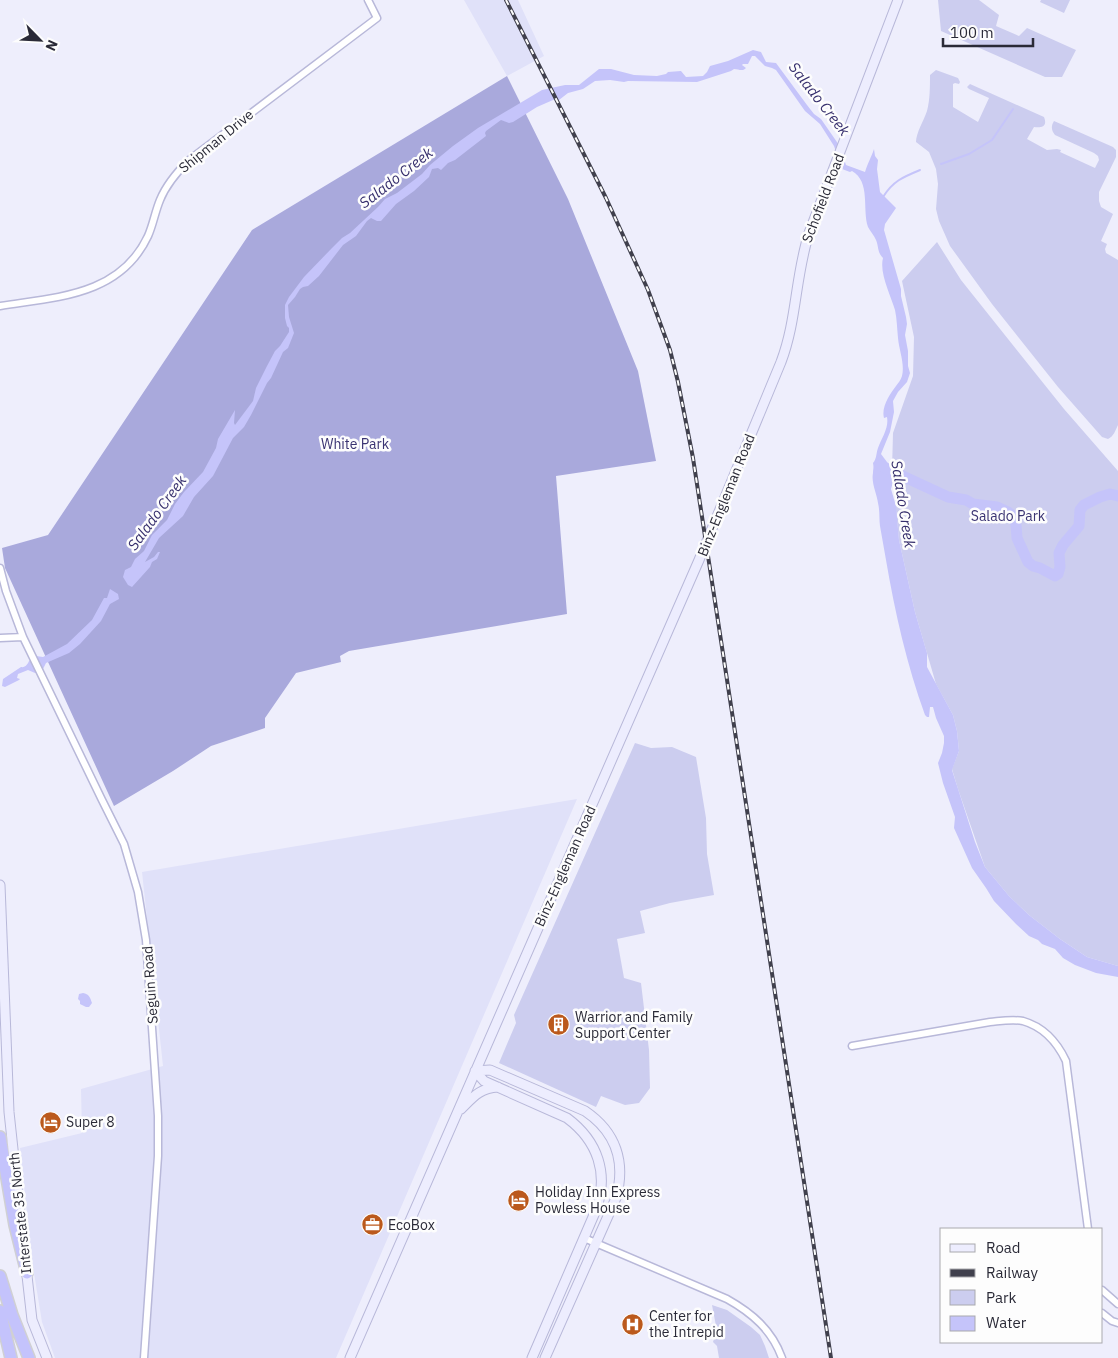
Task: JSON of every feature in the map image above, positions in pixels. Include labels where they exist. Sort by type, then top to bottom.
[{"type":"highway","points":[[0,1137],[15,1224],[27,1273]]},
{"type":"highway","points":[[0,1276],[12,1315],[29,1358]]},
{"type":"highway","points":[[0,1311],[11,1358]]},
{"type":"street","name":"Shipman Drive","points":[[0,306],[72,295],[96,287],[124,269],[144,244],[152,226],[160,199],[181,167],[377,18],[368,0]]},
{"type":"street","name":"Schofield Road","points":[[777,373],[791,331],[800,267],[809,233],[898,0]]},
{"type":"street","name":"Binz-Engleman Road","points":[[350,1358],[702,552],[777,373]]},
{"type":"street","name":"Seguin Road","points":[[0,568],[6,591],[23,637],[124,844],[144,921],[150,983],[158,1116],[158,1156],[144,1358]]},
{"type":"street","points":[[0,638],[23,637]]},
{"type":"street","name":"Interstate 35 North","points":[[0,885],[9,1112],[32,1320],[47,1358]]},
{"type":"street","points":[[852,1046],[990,1022],[1008,1021],[1023,1021],[1052,1037],[1066,1061],[1088,1228]]},
{"type":"street","points":[[475,1071],[490,1070],[578,1108],[597,1120],[611,1137],[619,1160],[620,1183],[616,1198],[545,1358]]},
{"type":"street","points":[[475,1071],[484,1081],[567,1118],[580,1128],[590,1140],[601,1171],[602,1187],[596,1210],[532,1358]]},
{"type":"street","points":[[457,1112],[476,1094],[488,1088],[499,1088]]},
{"type":"street","points":[[584,1238],[742,1308],[768,1332],[782,1358]]},
{"type":"street","points":[[1103,1291],[1118,1304]]},
{"type":"street","points":[[1103,1313],[1118,1323]]},
{"type":"shaded area","points":[[464,0],[518,0],[544,56],[507,76]]},
{"type":"shaded area","points":[[577,799],[336,1358],[55,1358],[42,1322],[33,1267],[20,1148],[82,1133],[81,1089],[163,1066],[142,872]]},
{"type":"green space","points":[[938,0],[979,0],[999,15],[996,26],[1019,36],[1027,28],[1076,50],[1062,77],[1045,77],[941,31]]},
{"type":"green space","points":[[1041,0],[1070,0],[1064,13],[1040,2]]},
{"type":"green space","points":[[936,70],[958,78],[959,84],[953,84],[953,107],[978,122],[989,98],[969,89],[967,87],[970,84],[1044,117],[1044,125],[1034,127],[1027,139],[1047,150],[1061,150],[1060,152],[1095,168],[1099,160],[1098,156],[1094,153],[1055,135],[1052,128],[1054,121],[1116,150],[1116,157],[1099,192],[1101,207],[1113,214],[1101,241],[1107,244],[1106,253],[1118,260],[1118,425],[1113,435],[1108,439],[1102,437],[1058,387],[992,304],[950,246],[936,209],[938,184],[936,169],[929,152],[916,142],[928,107],[930,75]]},
{"type":"green space","name":"White Park","points":[[507,76],[568,199],[638,371],[656,461],[556,476],[567,614],[349,651],[340,656],[341,662],[296,673],[265,718],[265,728],[211,746],[114,806],[5,568],[2,548],[48,535],[252,230]]},
{"type":"green space","name":"Salado Park","points":[[937,242],[961,280],[1064,409],[1118,471],[1118,966],[1087,957],[1029,915],[1009,896],[985,867],[952,769],[959,751],[957,731],[953,715],[936,684],[915,612],[899,540],[892,470],[893,433],[913,376],[914,337],[902,281]]},
{"type":"green space","points":[[635,743],[651,748],[672,747],[696,757],[706,818],[707,854],[714,895],[640,911],[645,933],[617,939],[624,978],[641,983],[649,1050],[650,1088],[639,1103],[625,1105],[601,1096],[596,1107],[499,1063],[516,1023],[514,1015]]},
{"type":"green space","points":[[712,1305],[727,1310],[760,1335],[769,1358],[719,1358],[717,1346],[713,1342],[714,1339],[721,1336],[721,1328],[716,1326]]},
{"type":"water","points":[[753,50],[761,52],[766,62],[776,63],[814,114],[821,119],[839,145],[846,165],[865,172],[874,149],[878,160],[877,169],[880,192],[896,208],[885,224],[884,230],[901,289],[907,324],[905,335],[910,373],[907,382],[893,401],[894,412],[890,432],[881,454],[894,469],[891,489],[896,506],[899,540],[915,612],[927,653],[927,667],[953,715],[959,751],[952,770],[975,842],[985,867],[1009,896],[1029,915],[1087,957],[1118,966],[1118,977],[1096,973],[1075,965],[1063,958],[1055,949],[1029,936],[994,901],[972,868],[954,828],[955,817],[938,763],[942,753],[944,736],[933,707],[930,707],[929,717],[925,715],[907,658],[890,580],[880,526],[879,506],[873,481],[873,463],[887,425],[887,417],[884,418],[883,414],[885,405],[901,379],[903,371],[896,313],[884,277],[883,258],[866,220],[865,196],[862,182],[852,171],[842,169],[834,146],[820,124],[805,111],[776,70],[765,66],[755,56],[752,56],[748,64],[742,65],[746,68],[743,70],[734,69],[697,82],[595,81],[583,89],[568,93],[559,100],[553,100],[537,107],[513,122],[509,123],[501,120],[486,131],[486,136],[441,170],[438,168],[432,169],[429,177],[396,204],[381,221],[371,218],[367,221],[356,236],[343,245],[319,276],[308,286],[300,289],[288,305],[289,317],[294,333],[288,348],[283,352],[251,415],[244,427],[233,438],[213,476],[194,497],[183,516],[159,538],[145,562],[160,552],[157,559],[152,562],[150,567],[132,587],[128,585],[123,577],[125,570],[131,567],[135,559],[144,551],[152,535],[167,520],[184,492],[203,472],[216,448],[218,439],[235,410],[235,425],[253,401],[256,388],[267,366],[289,332],[285,318],[285,305],[289,297],[304,277],[332,248],[385,199],[397,193],[422,174],[453,146],[478,128],[542,90],[565,85],[579,85],[599,69],[611,69],[634,75],[657,76],[668,72],[681,71],[686,77],[703,76],[710,66],[728,61]]},
{"type":"water","points":[[110,589],[118,594],[119,599],[110,604],[101,621],[80,644],[69,653],[46,663],[43,669],[35,673],[28,670],[18,674],[17,678],[19,680],[5,687],[2,686],[3,679],[25,666],[36,656],[43,657],[67,644],[92,620],[104,598],[107,598]]},
{"type":"water","points":[[83,993],[91,999],[92,1003],[89,1007],[80,1004],[79,994]]},
{"type":"waterway","points":[[941,164],[969,154],[992,140],[1013,109]]},
{"type":"waterway","points":[[883,197],[899,180],[920,170]]},
{"type":"waterway","name":"Salado Creek","points":[[881,466],[948,497],[966,500],[973,504],[997,507],[1008,512],[1013,516],[1017,538],[1028,562],[1055,576],[1058,574],[1060,567],[1059,553],[1063,545],[1079,526],[1080,510],[1084,505],[1100,497],[1110,494],[1118,496]]},
{"type":"railway","points":[[506,0],[606,198],[648,290],[670,350],[678,382],[693,458],[831,1358]]},
{"type":"place","name":"Warrior and Family Support Center","points":[[559,1025]]},
{"type":"place","name":"Super 8","points":[[50,1122]]},
{"type":"place","name":"Holiday Inn Express Powless House","points":[[519,1200]]},
{"type":"place","name":"EcoBox","points":[[372,1225]]},
{"type":"place","name":"Center for the Intrepid","points":[[633,1324]]}]
